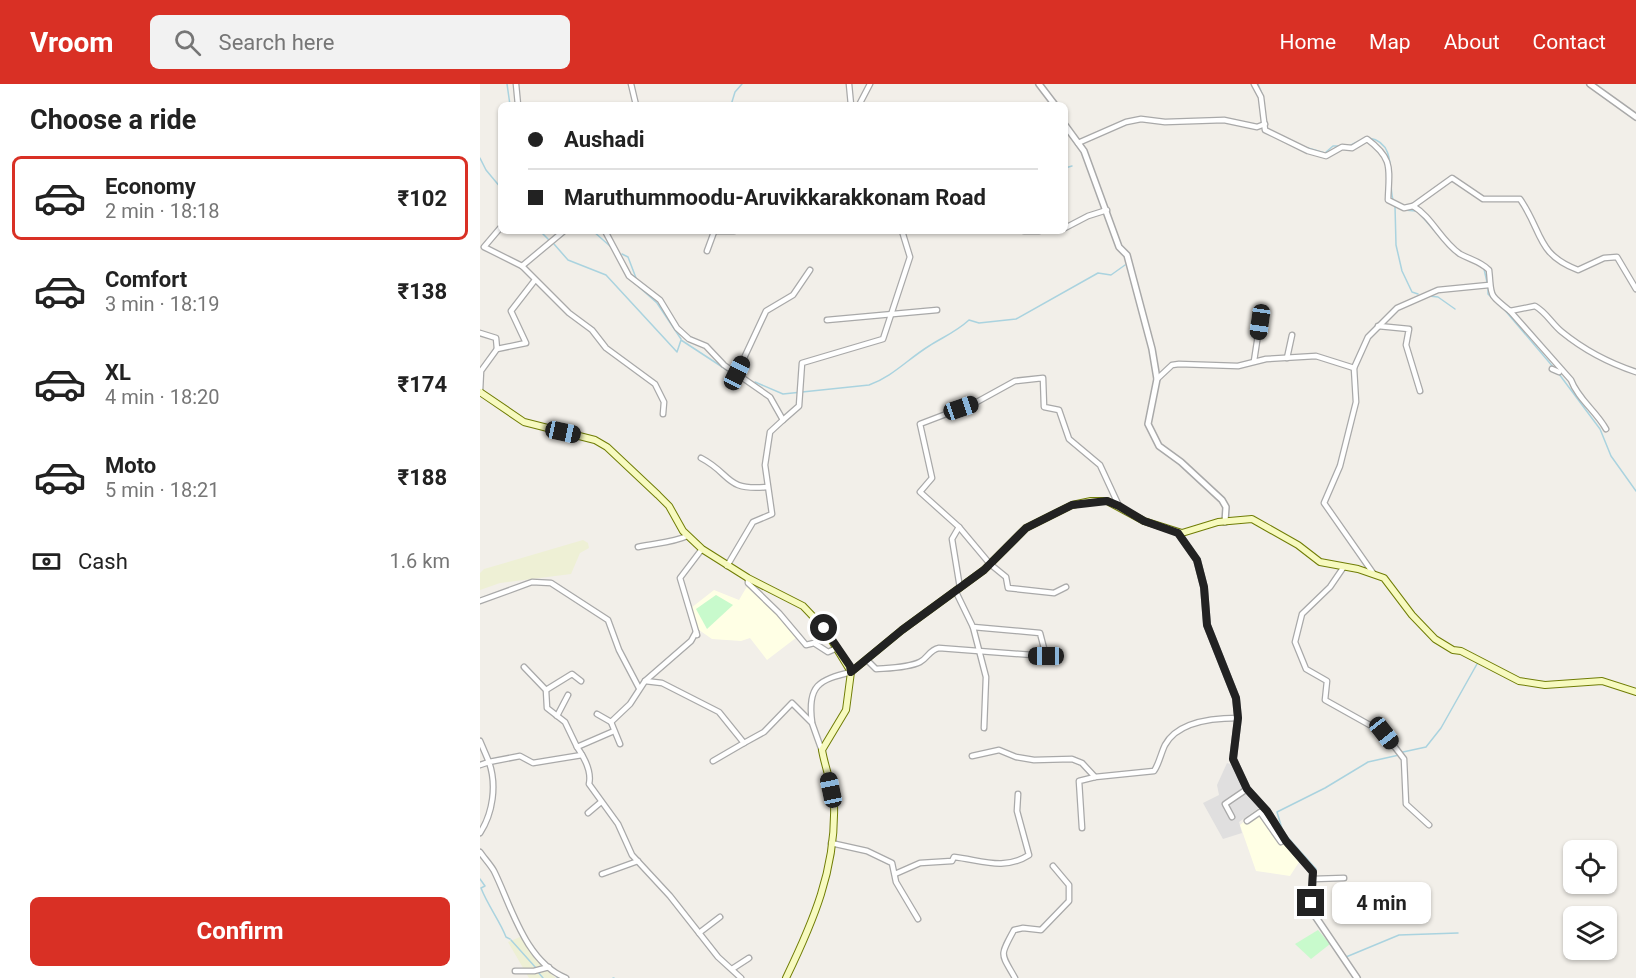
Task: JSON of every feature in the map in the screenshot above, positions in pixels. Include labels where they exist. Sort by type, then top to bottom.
[{"type":"main road","points":[[480,392],[524,422],[595,440],[607,447],[669,506],[687,536],[702,549],[727,566],[814,614],[851,672],[846,710],[822,751],[834,803],[831,843],[822,895],[815,916],[786,978]]},
{"type":"main road","points":[[851,672],[868,661],[902,630],[990,564],[1026,528],[1072,505],[1091,501],[1107,501],[1144,521],[1178,533],[1225,518],[1252,519],[1298,545],[1320,562],[1373,573],[1384,578],[1412,615],[1435,639],[1519,681],[1545,685],[1602,681],[1636,692]]},
{"type":"street","points":[[516,84],[518,102]]},
{"type":"street","points":[[631,84],[635,102]]},
{"type":"street","points":[[849,84],[851,102]]},
{"type":"street","points":[[861,102],[870,84]]},
{"type":"street","points":[[1039,84],[1053,102]]},
{"type":"street","points":[[1254,84],[1261,97],[1265,130],[1279,138],[1326,156],[1342,147],[1352,148],[1367,139],[1384,151],[1389,169],[1388,200],[1404,208],[1413,206],[1452,178],[1483,200],[1520,199],[1533,218],[1539,239],[1556,259],[1578,270],[1611,255],[1617,257],[1636,289]]},
{"type":"street","points":[[1590,84],[1636,117]]},
{"type":"street","points":[[1078,143],[1141,119],[1165,122],[1224,120],[1257,127],[1265,124]]},
{"type":"street","points":[[1068,129],[1084,151],[1119,247],[1127,255],[1152,349],[1156,379],[1148,424],[1159,447],[1181,462],[1216,493],[1226,507],[1225,518]]},
{"type":"street","points":[[1413,206],[1422,211],[1438,234],[1453,247],[1489,270],[1489,285],[1496,300],[1510,310],[1570,381],[1575,393],[1597,414],[1606,429]]},
{"type":"street","points":[[1068,226],[1088,216],[1107,210]]},
{"type":"street","points":[[498,230],[482,246],[522,266],[618,358],[655,384],[664,402],[663,414]]},
{"type":"street","points":[[522,266],[560,234]]},
{"type":"street","points":[[607,234],[629,276],[660,300],[684,334],[706,346],[724,365],[770,397],[783,420]]},
{"type":"street","points":[[707,251],[712,234]]},
{"type":"street","points":[[727,566],[753,522],[772,514],[765,465],[770,432],[799,405],[802,363],[883,339],[910,257],[903,234]]},
{"type":"street","points":[[737,373],[766,311],[793,295],[810,270]]},
{"type":"street","points":[[497,349],[526,343],[511,311],[535,280]]},
{"type":"street","points":[[1373,573],[1324,503],[1327,491],[1340,466],[1356,402],[1353,368],[1368,336],[1397,308],[1438,290],[1489,285]]},
{"type":"street","points":[[1510,310],[1535,306],[1542,310],[1560,331],[1607,362],[1636,372]]},
{"type":"street","points":[[827,320],[937,310]]},
{"type":"street","points":[[1254,361],[1260,322]]},
{"type":"street","points":[[1378,326],[1409,328],[1406,345],[1420,391]]},
{"type":"street","points":[[480,333],[496,338],[497,349],[481,371],[480,392]]},
{"type":"street","points":[[1287,358],[1292,335]]},
{"type":"street","points":[[1156,379],[1173,365],[1201,363],[1238,366],[1254,361],[1316,356],[1353,368]]},
{"type":"street","points":[[1552,369],[1559,372]]},
{"type":"street","points":[[1066,587],[1054,592],[1008,588],[1006,577],[990,564],[959,527],[920,492],[932,478],[920,424],[975,403],[1015,381],[1043,378],[1044,407],[1059,410],[1069,439],[1100,465],[1119,506]]},
{"type":"street","points":[[701,458],[717,466],[730,482],[747,488],[767,487]]},
{"type":"street","points":[[959,527],[952,539],[958,590],[973,627],[977,650],[986,677],[984,728]]},
{"type":"street","points":[[1178,533],[1197,560],[1204,587],[1207,625],[1236,698],[1238,718],[1233,759],[1247,789],[1267,811],[1285,839],[1313,872],[1311,910],[1357,978]]},
{"type":"street","points":[[638,547],[675,541],[687,536]]},
{"type":"street","points":[[611,722],[630,704],[645,681],[697,634],[680,578],[702,549]]},
{"type":"street","points":[[1343,568],[1330,587],[1302,614],[1295,642],[1306,669],[1327,681],[1325,700],[1384,733],[1404,759],[1406,804],[1429,825]]},
{"type":"street","points":[[748,578],[748,583],[779,613],[806,645],[814,643],[828,652],[837,648]]},
{"type":"street","points":[[480,601],[532,582],[551,583],[608,620],[619,651],[639,688]]},
{"type":"street","points":[[868,661],[874,668],[919,663],[932,650],[939,648],[1046,656],[1040,633],[973,627]]},
{"type":"street","points":[[524,666],[546,690],[547,708],[572,733],[591,778],[589,783],[618,824],[638,861],[718,957],[740,978]]},
{"type":"street","points":[[822,751],[812,723],[810,701],[820,684],[837,674],[851,672]]},
{"type":"street","points":[[546,690],[572,674],[581,681]]},
{"type":"street","points":[[645,681],[662,683],[719,712],[744,743]]},
{"type":"street","points":[[557,716],[568,695]]},
{"type":"street","points":[[713,761],[764,732],[790,704],[796,706],[812,723]]},
{"type":"street","points":[[597,714],[611,722],[620,744]]},
{"type":"street","points":[[1082,828],[1079,782],[1095,777],[1154,771],[1166,743],[1174,733],[1211,718],[1238,718]]},
{"type":"street","points":[[577,747],[614,731]]},
{"type":"street","points":[[480,741],[489,762],[494,799],[486,824],[480,833]]},
{"type":"street","points":[[972,756],[999,750],[1016,757],[1034,760],[1072,759],[1082,763],[1095,777]]},
{"type":"street","points":[[480,765],[520,756],[533,763],[582,755]]},
{"type":"street","points":[[1232,817],[1225,804],[1247,789]]},
{"type":"street","points":[[895,874],[920,863],[952,861],[954,857],[1009,865],[1025,858],[1029,855],[1017,811],[1018,794]]},
{"type":"street","points":[[588,813],[601,802]]},
{"type":"street","points":[[1248,821],[1260,812],[1281,842],[1285,839]]},
{"type":"street","points":[[831,843],[867,850],[892,863],[896,882],[918,919]]},
{"type":"street","points":[[480,852],[494,871],[526,940],[549,967],[566,978]]},
{"type":"street","points":[[602,874],[638,861]]},
{"type":"street","points":[[1015,978],[1002,957],[1002,951],[1014,930],[1023,928],[1041,930],[1070,901],[1070,885],[1053,866]]},
{"type":"street","points":[[1313,879],[1344,878]]},
{"type":"street","points":[[699,933],[720,917]]},
{"type":"street","points":[[732,969],[749,958]]},
{"type":"street","points":[[515,971],[534,971],[549,967]]},
{"type":"shaded area","points":[[583,540],[588,543],[589,548],[580,553],[571,574],[500,583],[480,590],[480,573],[484,569]]},
{"type":"shaded area","points":[[749,583],[801,634],[767,660],[750,638],[741,641],[712,639],[699,630],[691,608],[714,590],[739,600]]},
{"type":"shaded area","points":[[1227,763],[1233,765],[1260,807],[1239,822],[1242,833],[1223,839],[1203,803],[1219,795],[1217,785]]},
{"type":"shaded area","points":[[1259,809],[1284,843],[1301,859],[1290,876],[1256,871],[1240,825]]},
{"type":"shaded area","points":[[520,937],[556,978],[529,978],[508,942]]},
{"type":"green space","points":[[716,595],[733,605],[707,629],[696,609]]},
{"type":"green space","points":[[1318,930],[1330,944],[1311,959],[1295,944]]},
{"type":"waterway","points":[[507,84],[510,102]]},
{"type":"waterway","points":[[732,102],[735,92],[742,84]]},
{"type":"waterway","points":[[1258,84],[1262,94]]},
{"type":"waterway","points":[[1369,138],[1378,141],[1385,147],[1388,154],[1393,200]]},
{"type":"waterway","points":[[1349,146],[1359,141]]},
{"type":"waterway","points":[[1308,148],[1325,153],[1333,146],[1339,146]]},
{"type":"waterway","points":[[480,158],[486,170],[498,184]]},
{"type":"waterway","points":[[1068,167],[1072,166]]},
{"type":"waterway","points":[[1395,206],[1396,245],[1402,271],[1412,292],[1418,294]]},
{"type":"waterway","points":[[1404,210],[1416,211]]},
{"type":"waterway","points":[[1420,214],[1446,244]]},
{"type":"waterway","points":[[543,234],[549,240]]},
{"type":"waterway","points":[[596,234],[611,247]]},
{"type":"waterway","points":[[554,244],[568,260],[606,275],[677,352],[681,340],[733,374]]},
{"type":"waterway","points":[[622,254],[628,257],[636,278]]},
{"type":"waterway","points":[[755,382],[783,394],[869,385],[893,373],[921,351],[969,320],[979,323],[1016,319],[1098,273],[1111,275],[1125,265]]},
{"type":"waterway","points":[[1480,266],[1484,269],[1487,282]]},
{"type":"waterway","points":[[639,287],[657,303],[681,339]]},
{"type":"waterway","points":[[1488,288],[1488,294],[1497,303]]},
{"type":"waterway","points":[[1429,296],[1438,297],[1455,309]]},
{"type":"waterway","points":[[1503,308],[1554,368]]},
{"type":"waterway","points":[[1559,374],[1600,429],[1611,456],[1636,491]]},
{"type":"waterway","points":[[1403,752],[1426,747],[1441,728],[1477,664]]},
{"type":"waterway","points":[[1317,915],[1314,907],[1316,869],[1283,832],[1277,812],[1325,788],[1368,762],[1399,755]]},
{"type":"waterway","points":[[480,879],[485,886],[481,888],[487,901],[506,937],[510,939]]},
{"type":"waterway","points":[[1344,954],[1346,957],[1399,935],[1458,933]]},
{"type":"waterway","points":[[511,940],[536,968]]},
{"type":"waterway","points":[[538,972],[543,978]]},
{"type":"route","points":[[824,628],[850,666],[851,672],[868,661],[902,630],[961,589],[984,570],[1026,528],[1072,505],[1091,501],[1107,501],[1144,521],[1178,533],[1197,560],[1204,587],[1207,625],[1236,698],[1238,718],[1233,759],[1247,789],[1267,811],[1286,841],[1299,853],[1313,872],[1311,903]]}]
